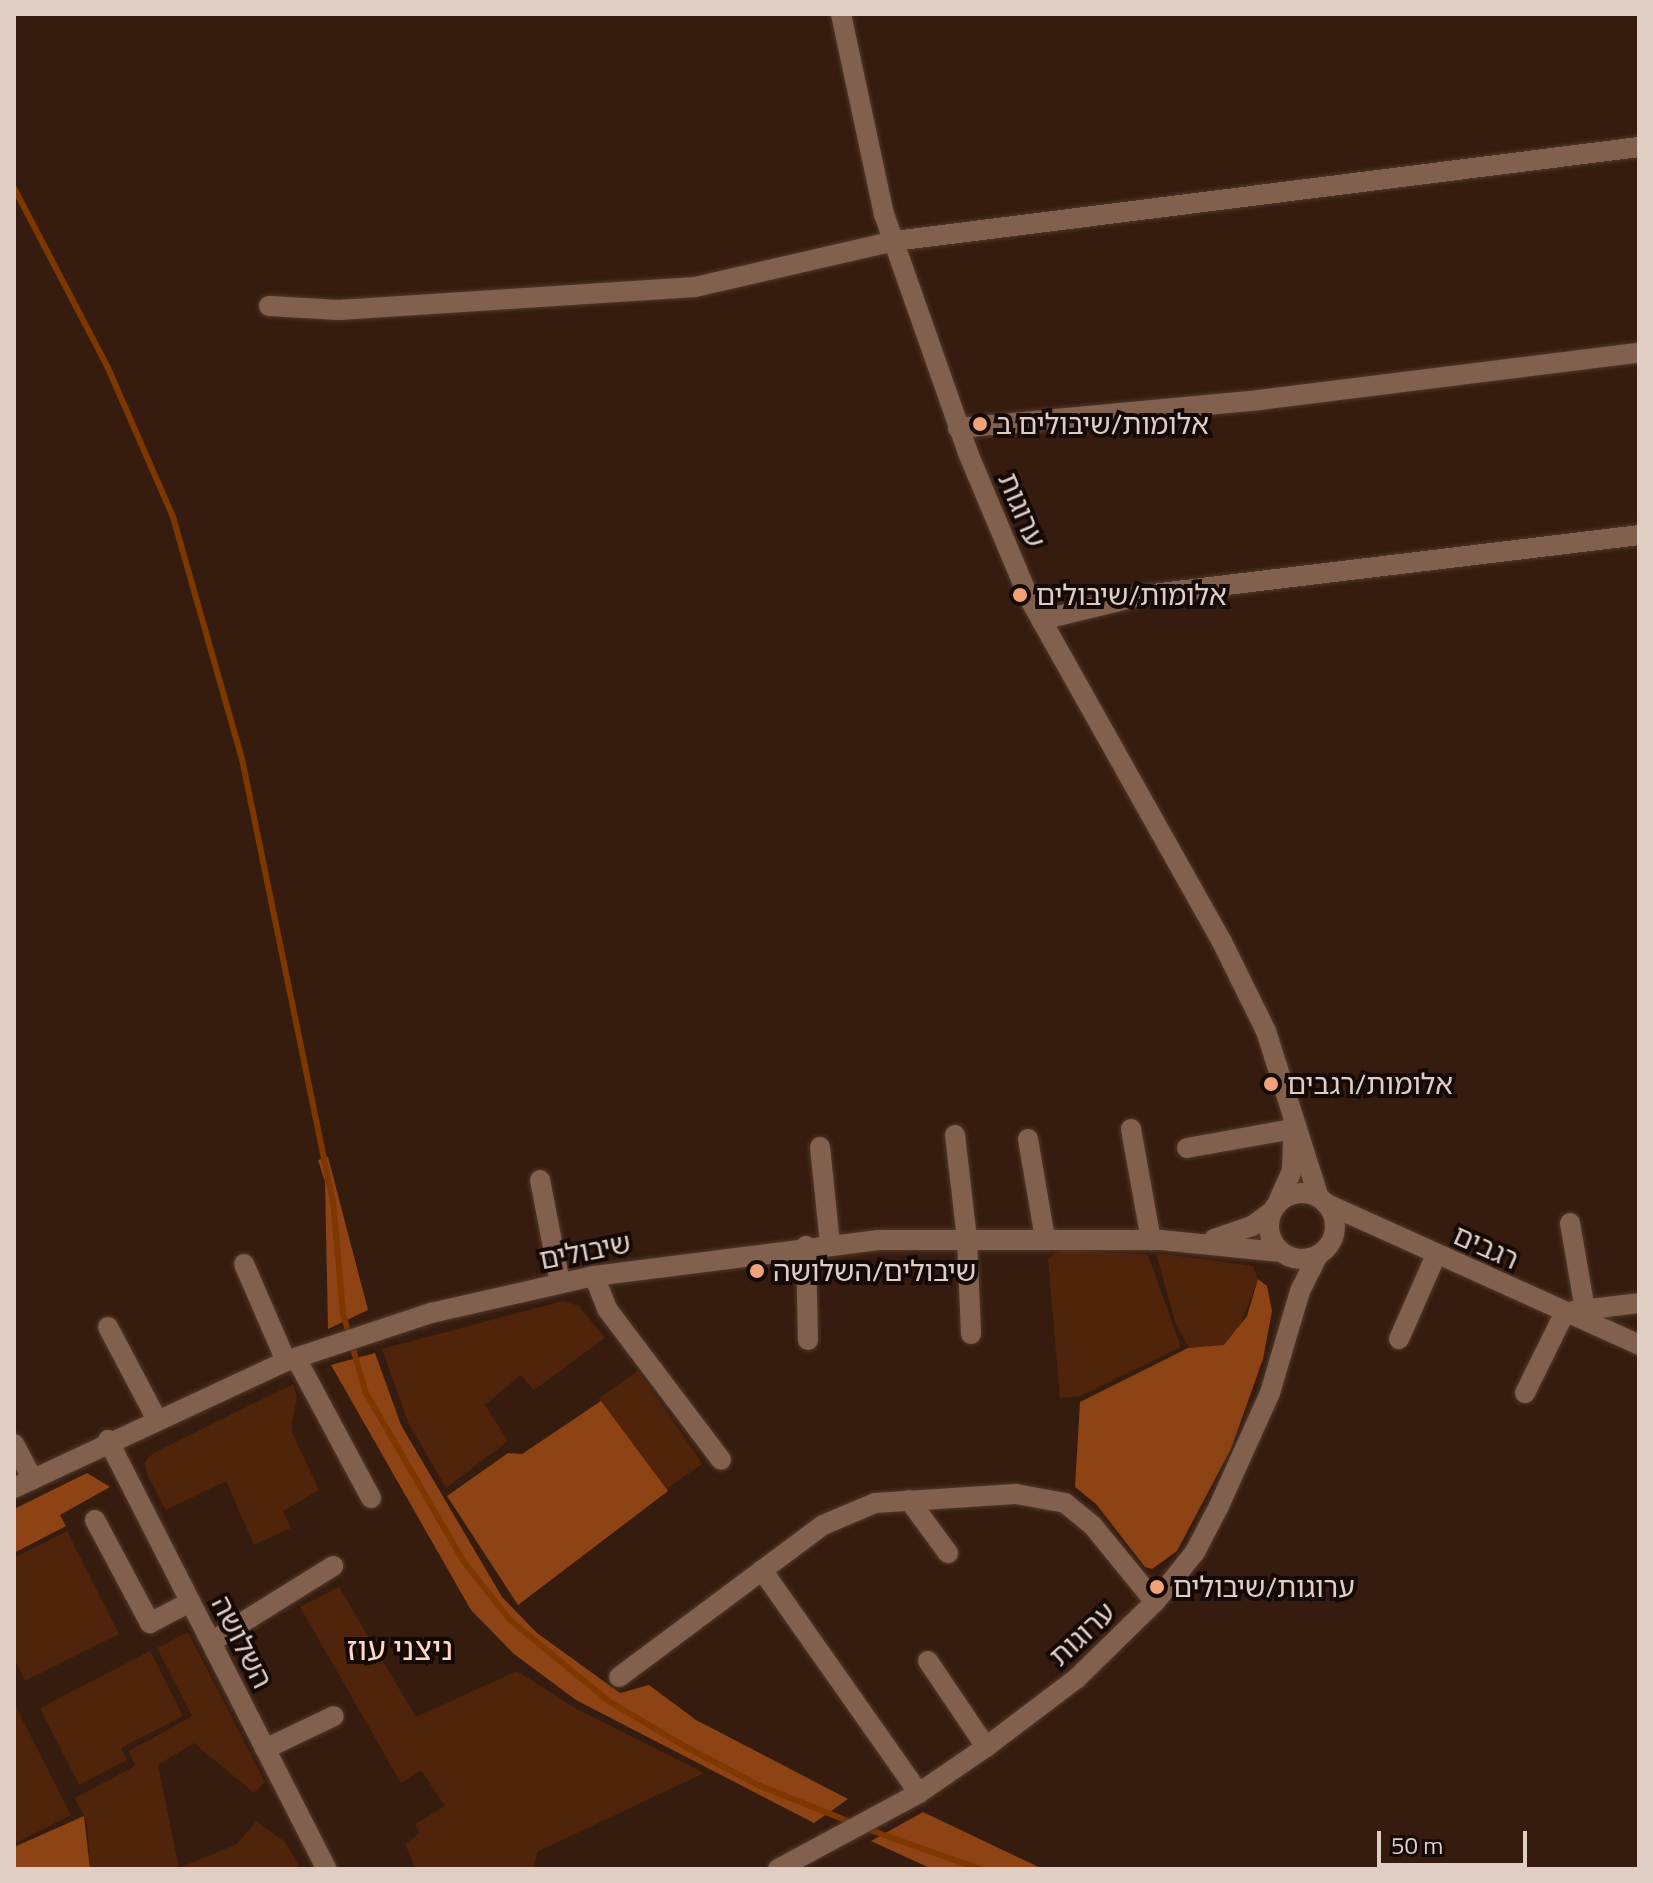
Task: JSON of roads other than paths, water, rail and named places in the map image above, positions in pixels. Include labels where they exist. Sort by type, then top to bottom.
[{"type":"street","name":"ערוגות","points":[[841,14],[868,155],[958,428],[1041,620],[1245,988],[1278,1062],[1293,1127],[1322,1200]]},
{"type":"street","points":[[269,306],[339,310],[695,287],[895,241],[1639,147]]},
{"type":"street","points":[[958,428],[1259,400],[1639,353]]},
{"type":"street","points":[[1041,620],[1144,595],[1639,535]]},
{"type":"street","name":"ערוגות","points":[[1275,1207],[1292,1170],[1293,1127]]},
{"type":"street","points":[[1187,1148],[1293,1127]]},
{"type":"street","points":[[1131,1129],[1151,1240]]},
{"type":"street","points":[[955,1135],[967,1238],[971,1334]]},
{"type":"street","points":[[1028,1139],[1045,1238]]},
{"type":"street","points":[[820,1147],[830,1244]]},
{"type":"street","points":[[540,1180],[560,1283]]},
{"type":"street","points":[[1323,1251],[1335,1227],[1322,1200],[1299,1193],[1275,1207],[1270,1237],[1282,1253],[1308,1259],[1357,1234],[1383,1233]]},
{"type":"street","name":"רגבים","points":[[1322,1200],[1383,1233],[1575,1311],[1638,1344]]},
{"type":"street","name":"שיבולים","points":[[1203,1242],[1240,1232],[1275,1207]]},
{"type":"street","points":[[1525,1393],[1575,1311],[1570,1223]]},
{"type":"street","name":"שיבולים","points":[[23,1484],[108,1440],[291,1359],[431,1313],[594,1276],[806,1246],[967,1238],[1203,1242],[1282,1253]]},
{"type":"street","points":[[806,1246],[808,1340]]},
{"type":"street","name":"ערוגות","points":[[778,1869],[919,1793],[986,1747],[1076,1679],[1155,1602],[1195,1552],[1219,1506],[1270,1393],[1290,1322],[1323,1251]]},
{"type":"street","name":"ערוגות","points":[[1282,1253],[1290,1322]]},
{"type":"street","points":[[1399,1339],[1436,1255]]},
{"type":"street","points":[[244,1264],[291,1359],[371,1498]]},
{"type":"street","points":[[594,1276],[607,1309],[721,1460]]},
{"type":"street","name":"רגבים","points":[[1575,1311],[1638,1303],[1628,1327],[1638,1344]]},
{"type":"street","points":[[108,1327],[156,1418]]},
{"type":"street","name":"השלושה","points":[[108,1440],[327,1869]]},
{"type":"street","points":[[14,1444],[23,1484]]},
{"type":"street","points":[[619,1677],[762,1570],[844,1513],[861,1505],[1025,1494],[1065,1503],[1093,1526],[1155,1602]]},
{"type":"street","points":[[909,1500],[948,1553]]},
{"type":"street","points":[[95,1520],[150,1623],[190,1602]]},
{"type":"street","points":[[211,1642],[333,1566]]},
{"type":"street","points":[[762,1570],[919,1793]]},
{"type":"street","points":[[928,1661],[986,1747]]},
{"type":"street","points":[[265,1749],[334,1716]]},
{"type":"waterway","points":[[14,188],[108,368],[173,517],[242,759],[333,1201],[343,1314],[366,1393],[464,1562],[510,1620],[610,1702],[686,1747],[760,1786],[853,1823]]},
{"type":"waterway","points":[[867,1829],[980,1869]]},
{"type":"place","name":"אלומות/שיבולים ב","points":[[980,424]]},
{"type":"place","name":"אלומות/שיבולים","points":[[1020,595]]},
{"type":"place","name":"אלומות/רגבים","points":[[1271,1084]]},
{"type":"place","name":"שיבולים/השלושה","points":[[757,1271]]},
{"type":"place","name":"ערוגות/שיבולים","points":[[1157,1587]]},
{"type":"district","name":"ניצני עוז","points":[[400,1648]]}]
